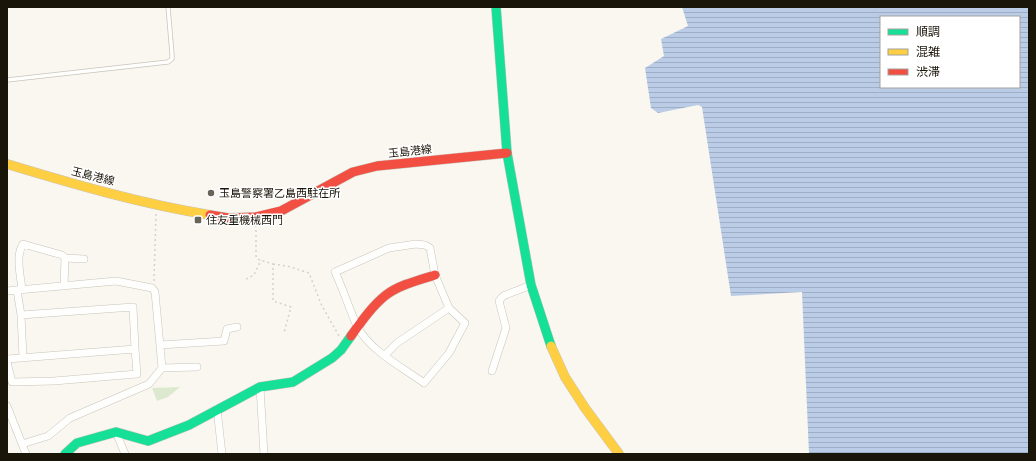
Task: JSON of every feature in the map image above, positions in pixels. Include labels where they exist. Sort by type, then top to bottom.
[{"type":"main road","points":[[496,7],[507,153],[531,285],[548,340],[566,377],[584,408],[619,454]]},
{"type":"main road","name":"玉島港線","points":[[7,164],[43,175],[156,203],[228,218],[256,217],[281,211],[353,172],[377,166],[507,153]]},
{"type":"main road","points":[[65,454],[78,443],[116,432],[148,441],[189,425],[260,387],[294,382],[332,358],[386,295],[408,284],[435,275]]},
{"type":"street","points":[[23,358],[19,290],[19,259],[20,249],[23,244],[62,255],[65,258],[84,259]]},
{"type":"street","points":[[416,244],[425,245],[430,248],[435,275],[449,308],[466,323],[449,353],[424,383],[385,355],[370,342],[358,327],[335,272],[388,248],[416,244]]},
{"type":"street","points":[[64,286],[65,258]]},
{"type":"street","points":[[7,291],[116,281],[152,288],[155,292],[162,368],[148,384],[70,418],[48,436],[22,444]]},
{"type":"street","points":[[492,371],[506,328],[499,301],[503,296],[531,285]]},
{"type":"street","points":[[21,315],[133,307],[137,374],[54,381],[12,382],[7,361],[23,358],[135,349]]},
{"type":"street","points":[[385,355],[397,343],[449,308]]},
{"type":"street","points":[[160,345],[224,341],[226,329],[237,327]]},
{"type":"street","points":[[162,368],[197,367]]},
{"type":"street","points":[[260,387],[264,454]]},
{"type":"street","points":[[7,406],[9,415],[26,454]]},
{"type":"street","points":[[217,409],[222,454]]},
{"type":"street","points":[[116,432],[125,454]]},
{"type":"lane","points":[[7,80],[168,62],[172,59],[172,54],[168,7]]},
{"type":"path","points":[[152,288],[156,203]]},
{"type":"path","points":[[256,217],[256,256],[261,260],[272,264],[300,270],[311,275],[320,304],[334,327],[343,346]]},
{"type":"path","points":[[246,279],[254,275],[261,260]]},
{"type":"path","points":[[272,264],[273,301],[291,307],[284,333]]},
{"type":"green space","points":[[180,387],[168,397],[157,401],[152,388]]},
{"type":"water","points":[[682,7],[1029,7],[1029,454],[809,454],[802,292],[731,296],[702,107],[698,105],[658,113],[651,108],[645,68],[664,56],[661,39],[688,26]]},
{"type":"traffic: fast","points":[[496,7],[507,153],[531,285],[551,346]]},
{"type":"traffic: fast","points":[[65,454],[77,443],[116,432],[148,441],[189,425],[260,387],[293,382],[332,358],[341,350],[351,336]]},
{"type":"traffic: slow","points":[[7,164],[133,199],[210,215]]},
{"type":"traffic: slow","points":[[551,346],[565,377],[585,408],[619,454]]},
{"type":"traffic: jam","points":[[210,215],[228,218],[256,217],[281,211],[353,172],[377,166],[507,153]]},
{"type":"traffic: jam","points":[[351,336],[371,309],[391,291],[435,275]]},
{"type":"place","name":"玉島警察署乙島西駐在所","points":[[211,193]]},
{"type":"place","name":"住友重機械西門","points":[[198,220]]}]
